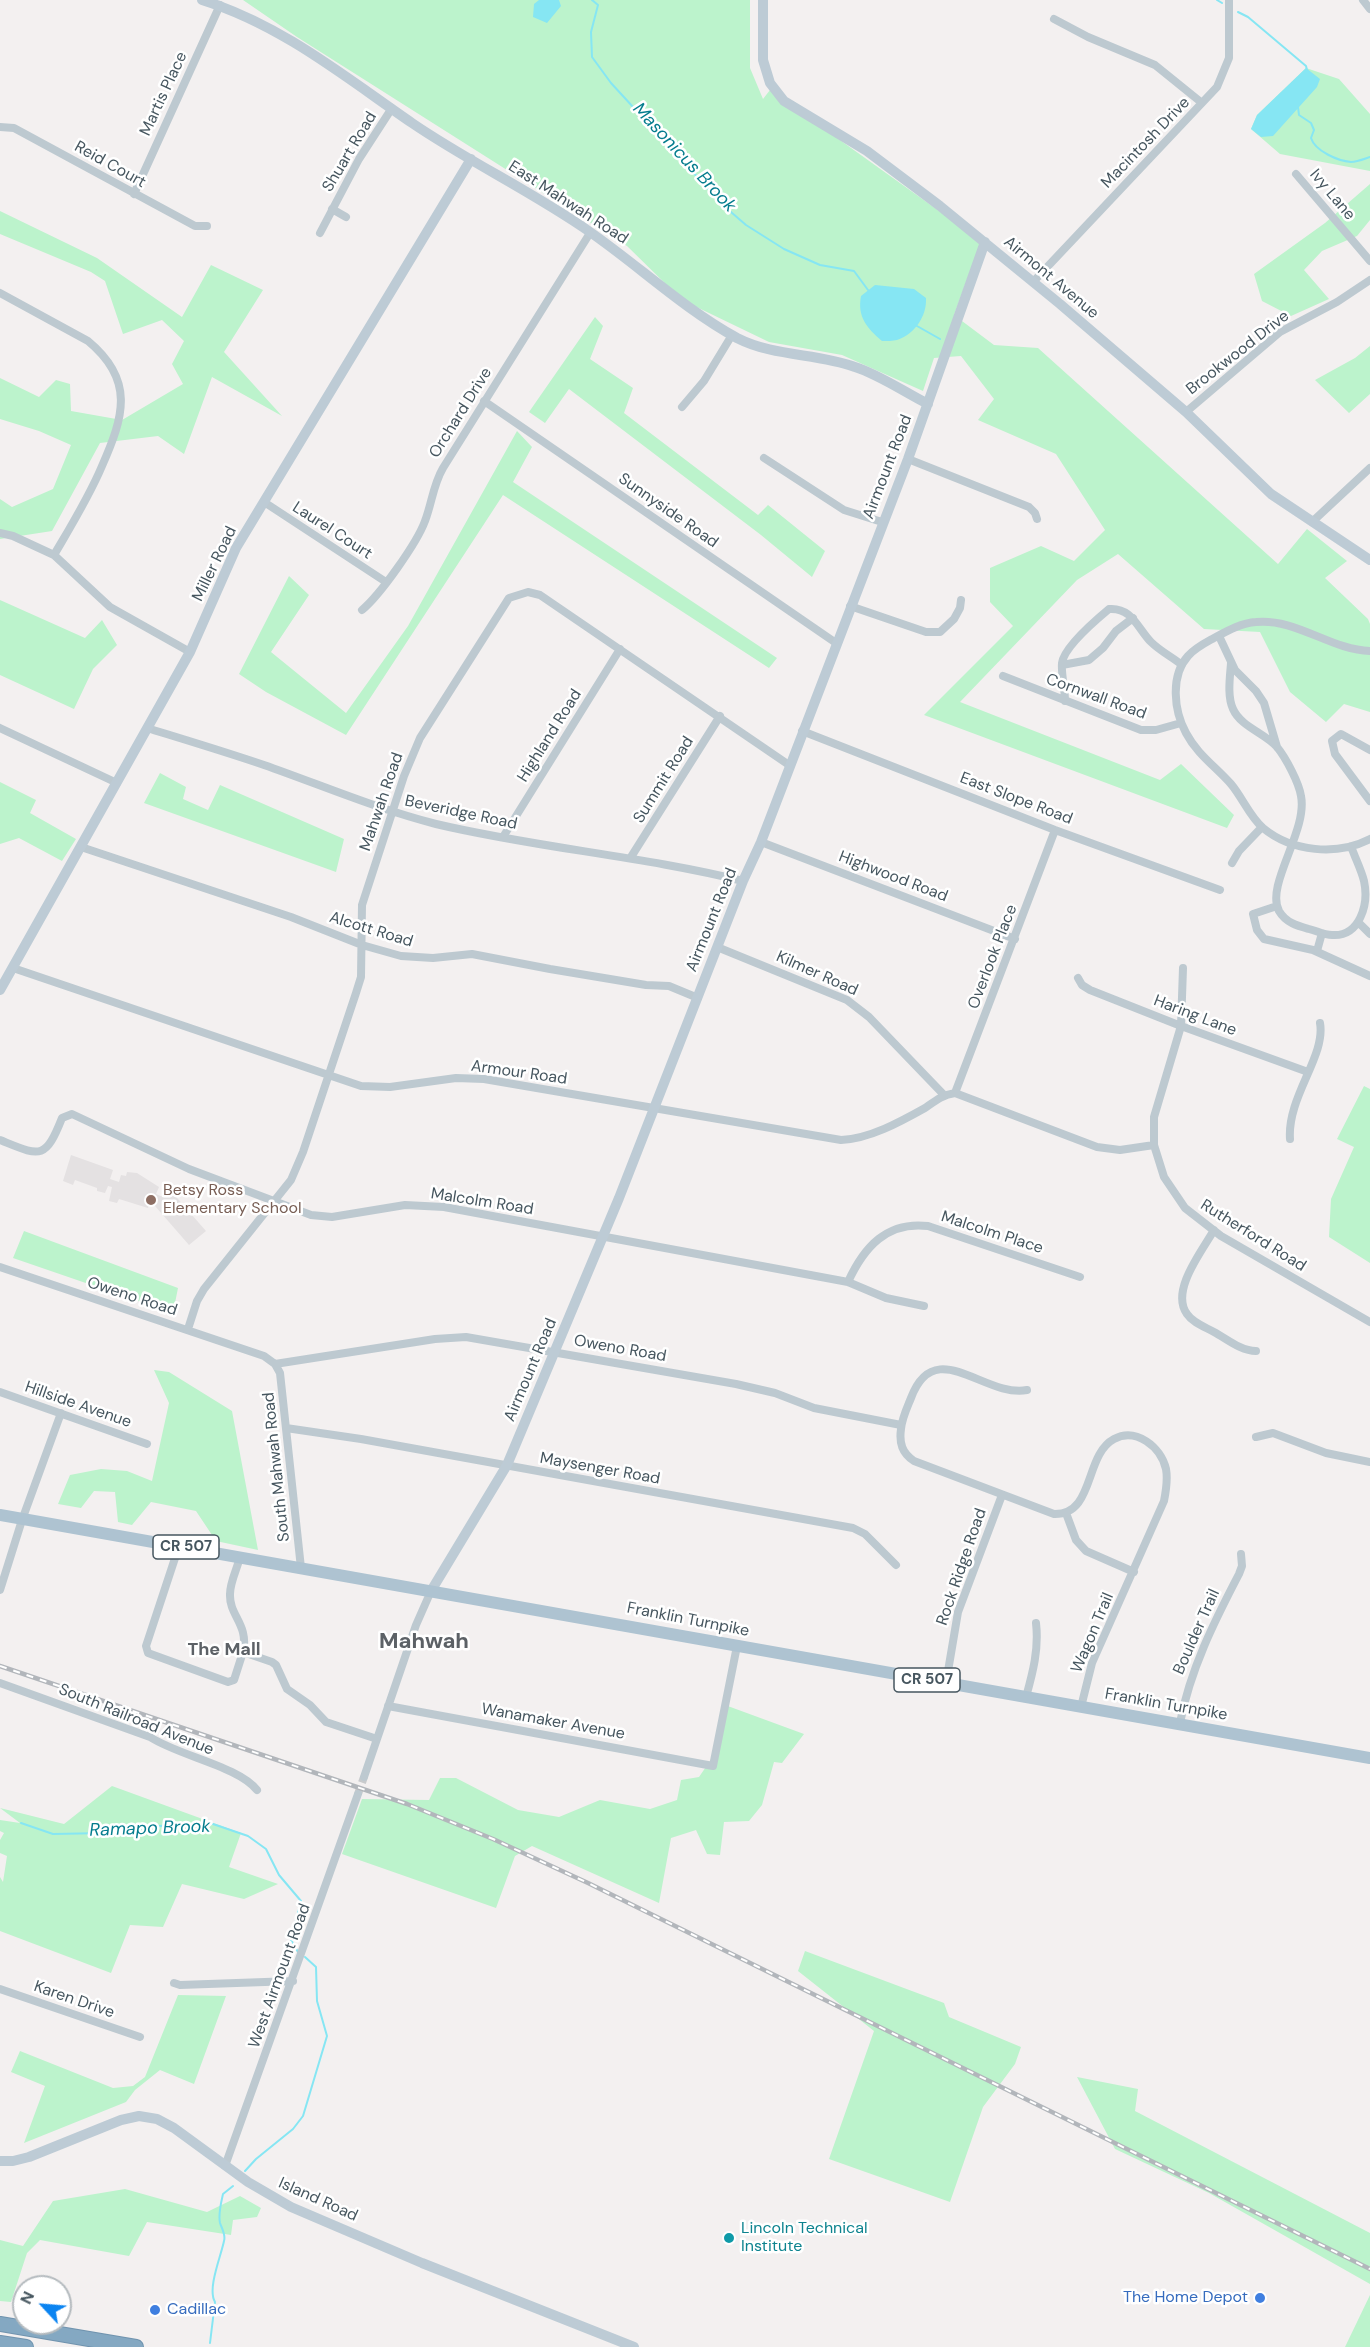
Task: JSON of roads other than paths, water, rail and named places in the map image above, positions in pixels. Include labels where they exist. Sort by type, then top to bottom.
[{"type":"highway","points":[[0,2324],[136,2347]]},
{"type":"highway","points":[[0,2343],[25,2347]]},
{"type":"main road","name":"Franklin Turnpike","points":[[0,1515],[1370,1758]]},
{"type":"street","name":"East Mahwah Road","points":[[202,0],[220,5],[275,30],[298,44],[471,159],[590,232],[700,315],[732,335],[765,348],[856,367],[928,404]]},
{"type":"street","name":"Airmont Avenue","points":[[763,0],[763,60],[770,83],[784,101],[874,157],[985,242],[1186,412],[1271,494],[1370,560]]},
{"type":"street","name":"Macintosh Drive","points":[[1033,282],[1217,87],[1226,69],[1230,46],[1229,0]]},
{"type":"street","points":[[1363,0],[1370,9]]},
{"type":"street","name":"Martis Place","points":[[134,194],[220,5]]},
{"type":"street","points":[[1054,19],[1088,37],[1155,65],[1202,104]]},
{"type":"street","name":"Shuart Road","points":[[320,233],[359,159],[392,108]]},
{"type":"street","name":"Reid Court","points":[[0,127],[14,128],[195,226],[207,226]]},
{"type":"street","name":"Miller Road","points":[[0,990],[190,652],[227,566],[471,159]]},
{"type":"street","name":"Ivy Lane","points":[[1296,174],[1370,261]]},
{"type":"street","name":"Shuart Road","points":[[332,209],[346,217]]},
{"type":"street","name":"Orchard Drive","points":[[362,610],[386,582],[419,534],[427,515],[437,477],[590,232]]},
{"type":"street","name":"Airmount Road","points":[[431,1591],[507,1465],[603,1237],[743,881],[761,842],[908,459],[985,242]]},
{"type":"street","name":"Brookwood Drive","points":[[1186,412],[1281,332],[1337,302],[1370,280]]},
{"type":"street","points":[[0,292],[88,341],[98,349],[111,367],[120,389],[122,411],[117,433],[81,510],[54,555]]},
{"type":"street","points":[[682,407],[704,381],[732,335]]},
{"type":"street","name":"Sunnyside Road","points":[[484,401],[836,643]]},
{"type":"street","points":[[764,458],[844,510],[882,522]]},
{"type":"street","points":[[908,459],[1029,507],[1037,519]]},
{"type":"street","points":[[1312,522],[1370,468]]},
{"type":"street","name":"Laurel Court","points":[[264,502],[386,582]]},
{"type":"street","points":[[0,533],[13,536],[54,555],[110,607],[190,652]]},
{"type":"street","name":"Mahwah Road","points":[[188,1329],[197,1301],[204,1289],[275,1202],[297,1167],[361,977],[362,905],[404,776],[420,738],[509,598],[528,592],[540,595],[789,765]]},
{"type":"street","points":[[850,606],[926,632],[940,632],[954,619],[960,608],[961,600]]},
{"type":"street","points":[[1065,701],[1062,665],[1066,652],[1109,609],[1117,608],[1133,618],[1152,643],[1182,665]]},
{"type":"street","points":[[1062,665],[1086,661],[1096,655],[1116,631],[1133,618]]},
{"type":"street","points":[[1370,651],[1354,649],[1276,623],[1245,624],[1194,650],[1182,665],[1176,686],[1181,723],[1199,753],[1230,782],[1262,827],[1293,843],[1322,851],[1351,846],[1370,839]]},
{"type":"street","points":[[1219,636],[1231,663],[1244,680],[1257,691],[1264,704],[1277,747],[1299,787],[1302,798],[1301,821],[1280,879],[1277,906],[1284,918],[1293,924],[1332,935],[1344,933],[1358,922],[1365,902],[1365,892],[1364,882],[1351,846]]},
{"type":"street","name":"Highland Road","points":[[502,837],[620,649]]},
{"type":"street","points":[[1231,663],[1231,696],[1234,712],[1277,747]]},
{"type":"street","name":"Cornwall Road","points":[[1002,676],[1140,730],[1156,730],[1181,723]]},
{"type":"street","name":"Summit Road","points":[[632,858],[720,716]]},
{"type":"street","points":[[0,728],[117,783]]},
{"type":"street","name":"Beveridge Road","points":[[147,728],[262,764],[392,812],[434,823],[502,837],[694,868],[743,881]]},
{"type":"street","name":"East Slope Road","points":[[802,731],[1055,830],[1220,890]]},
{"type":"street","points":[[1370,750],[1341,734],[1332,741],[1335,754],[1370,801]]},
{"type":"street","points":[[1232,863],[1239,851],[1262,827]]},
{"type":"street","name":"Overlook Place","points":[[955,1093],[1055,830]]},
{"type":"street","name":"Highwood Road","points":[[761,842],[1015,939]]},
{"type":"street","name":"Alcott Road","points":[[81,847],[291,917],[362,945],[417,958],[472,954],[646,985],[660,984],[698,998]]},
{"type":"street","points":[[1277,906],[1253,914],[1260,935],[1269,942],[1317,951],[1370,976]]},
{"type":"street","points":[[1358,922],[1370,934]]},
{"type":"street","points":[[1317,951],[1322,933]]},
{"type":"street","name":"Kilmer Road","points":[[717,947],[847,1000],[869,1017],[944,1095]]},
{"type":"street","name":"Armour Road","points":[[13,968],[328,1076],[372,1088],[456,1078],[484,1079],[829,1139],[850,1140],[870,1135],[926,1107],[944,1095],[955,1093]]},
{"type":"street","name":"Rutherford Road","points":[[1183,968],[1181,1026],[1156,1106],[1154,1145],[1164,1177],[1176,1198],[1195,1217],[1370,1322]]},
{"type":"street","name":"Haring Lane","points":[[1078,978],[1082,985],[1090,990],[1308,1072]]},
{"type":"street","points":[[1290,1139],[1293,1109],[1322,1036],[1320,1023]]},
{"type":"street","points":[[955,1093],[1097,1147],[1120,1150],[1154,1145]]},
{"type":"street","name":"Malcolm Road","points":[[0,1140],[31,1152],[44,1150],[52,1142],[62,1118],[72,1114],[168,1160],[275,1202],[321,1217],[384,1207],[436,1206],[848,1282],[886,1298],[924,1306]]},
{"type":"street","name":"Malcolm Place","points":[[848,1282],[860,1258],[880,1236],[900,1227],[919,1225],[928,1226],[1080,1277]]},
{"type":"street","points":[[1214,1230],[1183,1286],[1182,1306],[1196,1322],[1244,1349],[1256,1351]]},
{"type":"street","name":"Oweno Road","points":[[0,1267],[188,1329],[264,1356],[274,1364],[452,1337],[466,1337],[753,1387],[814,1408],[902,1425]]},
{"type":"street","name":"South Mahwah Road","points":[[274,1364],[280,1373],[302,1568]]},
{"type":"street","points":[[1027,1390],[1004,1390],[954,1371],[940,1369],[933,1371],[921,1378],[916,1385],[902,1425],[901,1445],[904,1452],[914,1461],[1048,1513],[1066,1513],[1076,1540],[1086,1551],[1134,1572]]},
{"type":"street","name":"Hillside Avenue","points":[[0,1392],[147,1444]]},
{"type":"street","points":[[0,1590],[22,1520],[61,1413]]},
{"type":"street","name":"Maysenger Road","points":[[286,1428],[317,1431],[853,1528],[865,1534],[896,1565]]},
{"type":"street","points":[[1256,1437],[1273,1433],[1326,1453],[1370,1462]]},
{"type":"street","name":"Wagon Trail","points":[[1066,1513],[1076,1505],[1108,1443],[1127,1436],[1141,1438],[1149,1442],[1164,1462],[1166,1491],[1134,1572],[1092,1663],[1081,1707]]},
{"type":"street","name":"Rock Ridge Road","points":[[945,1683],[958,1612],[1002,1495]]},
{"type":"street","points":[[179,1546],[146,1646],[148,1653],[228,1682],[234,1680],[246,1640],[244,1630],[234,1610],[230,1592],[240,1557]]},
{"type":"street","name":"Boulder Trail","points":[[1180,1723],[1188,1686],[1209,1635],[1239,1574],[1242,1566],[1241,1554]]},
{"type":"street","points":[[364,1777],[416,1625],[431,1591]]},
{"type":"street","points":[[1026,1697],[1038,1641],[1036,1623]]},
{"type":"street","name":"Wanamaker Avenue","points":[[388,1706],[713,1766],[737,1646]]},
{"type":"street","points":[[243,1652],[276,1665],[286,1689],[310,1706],[326,1722],[377,1739]]},
{"type":"street","name":"South Railroad Avenue","points":[[0,1683],[150,1737],[165,1747],[241,1776],[256,1790]]},
{"type":"street","name":"West Airmount Road","points":[[225,2166],[358,1794]]},
{"type":"street","points":[[174,1983],[180,1985],[293,1981]]},
{"type":"street","name":"Karen Drive","points":[[0,1989],[140,2037]]},
{"type":"street","name":"Island Road","points":[[0,2161],[13,2162],[29,2157],[121,2120],[139,2116],[166,2123],[225,2166],[291,2207],[422,2263],[634,2347]]},
{"type":"water","points":[[539,0],[559,0],[561,6],[547,23],[533,17],[534,4]]},
{"type":"water","points":[[1306,68],[1320,79],[1317,87],[1273,136],[1261,137],[1251,129],[1257,115]]},
{"type":"water","points":[[875,285],[914,289],[926,298],[926,305],[919,324],[903,337],[882,341],[864,322],[860,310],[861,296]]},
{"type":"waterway","name":"Masonicus Brook","points":[[592,0],[598,5],[591,32],[592,57],[611,83],[724,206],[746,225],[784,249],[820,265],[854,271],[868,290]]},
{"type":"waterway","points":[[1217,0],[1222,3]]},
{"type":"waterway","points":[[1238,12],[1248,17],[1306,66],[1307,70]]},
{"type":"waterway","points":[[1298,107],[1299,115],[1311,123],[1314,130],[1311,138],[1313,143],[1322,151],[1340,160],[1351,162],[1370,157]]},
{"type":"waterway","name":"Masonicus Brook","points":[[917,326],[940,339]]},
{"type":"waterway","name":"Ramapo Brook","points":[[21,1823],[53,1834],[106,1833],[168,1825],[210,1823],[248,1836],[266,1849],[279,1875],[301,1901],[291,1940],[298,1952]]},
{"type":"waterway","name":"Ramapo Brook","points":[[245,2171],[293,2129],[303,2116],[327,2036],[317,2001],[316,1967],[305,1957]]},
{"type":"waterway","name":"Ramapo Brook","points":[[210,2343],[215,2302],[214,2281],[224,2239],[219,2220],[220,2208],[223,2194],[233,2186]]},
{"type":"tunnel","points":[[358,1794],[364,1777]]},
{"type":"railway","points":[[0,1666],[407,1804],[493,1839],[588,1883],[1370,2269]]},
{"type":"place","name":"Betsy Ross Elementary School","points":[[151,1200]]},
{"type":"place","name":"Lincoln Technical Institute","points":[[729,2238]]},
{"type":"place","name":"The Home Depot","points":[[1260,2298]]},
{"type":"place","name":"Cadillac","points":[[155,2310]]},
{"type":"district","name":"Mahwah","points":[[424,1642]]},
{"type":"district","name":"The Mall","points":[[224,1650]]}]
